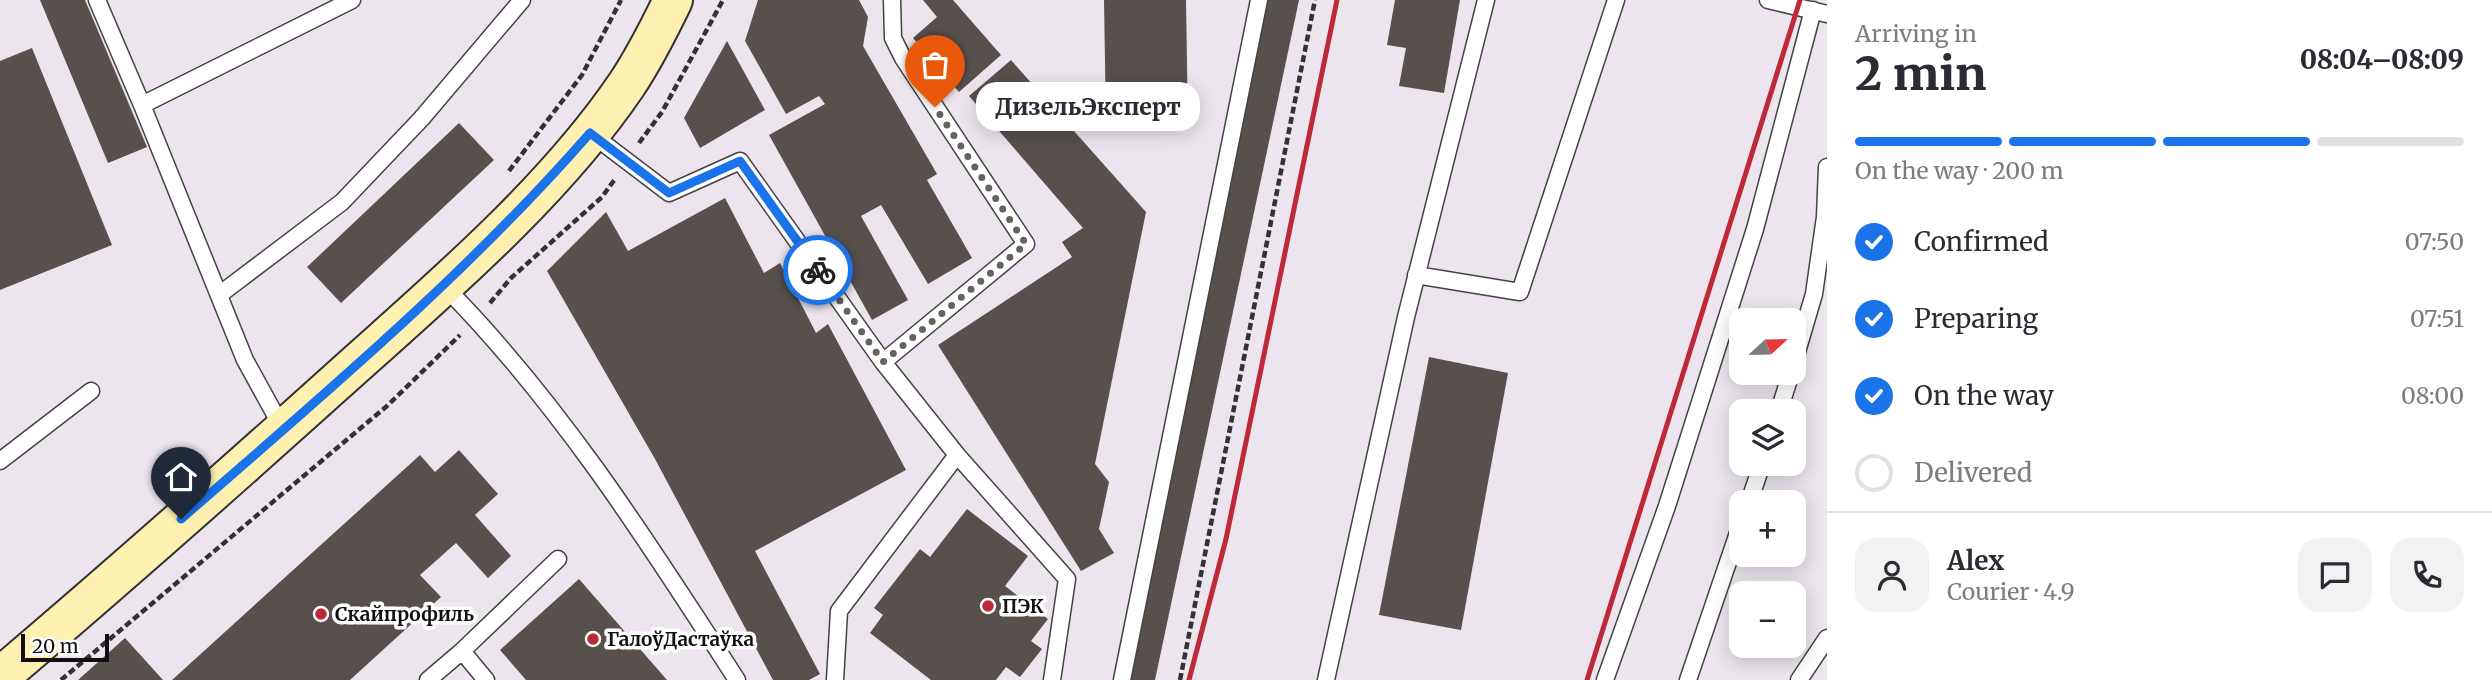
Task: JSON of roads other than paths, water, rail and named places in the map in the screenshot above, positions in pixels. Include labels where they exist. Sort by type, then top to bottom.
[{"type":"street","points":[[0,677],[283,430],[443,285],[541,188],[590,133],[646,54],[673,0]]},
{"type":"lane","points":[[97,0],[245,360],[283,430]]},
{"type":"lane","points":[[142,105],[352,0]]},
{"type":"lane","points":[[219,295],[342,202],[422,118],[522,0]]},
{"type":"lane","points":[[883,362],[1026,244],[903,58],[893,38],[892,0]]},
{"type":"lane","points":[[1122,680],[1259,0]]},
{"type":"lane","points":[[1325,680],[1416,275],[1486,0]]},
{"type":"lane","points":[[1416,275],[1520,292],[1616,0]]},
{"type":"lane","points":[[1605,680],[1667,506],[1755,229],[1820,12],[1768,0]]},
{"type":"lane","points":[[590,133],[669,193],[740,161],[883,362],[957,455],[1067,579],[1052,680]]},
{"type":"lane","points":[[1806,321],[1814,294],[1825,217],[1827,167]]},
{"type":"lane","points":[[443,285],[477,319],[572,435],[656,555],[737,680]]},
{"type":"lane","points":[[0,461],[91,391]]},
{"type":"lane","points":[[835,680],[839,611],[957,455]]},
{"type":"lane","points":[[428,680],[558,559]]},
{"type":"lane","points":[[1688,680],[1729,559]]},
{"type":"lane","points":[[1799,680],[1827,639]]},
{"type":"lane","points":[[462,651],[486,680]]},
{"type":"railway","points":[[1189,680],[1226,539],[1337,0]]},
{"type":"railway","points":[[1587,680],[1800,0]]},
{"type":"place","name":"ДизельЭксперт","points":[[935,107]]},
{"type":"place","name":"ПЭК","points":[[988,606]]},
{"type":"place","name":"Скайпрофиль","points":[[321,614]]},
{"type":"place","name":"ГалоўДастаўка","points":[[593,639]]}]
